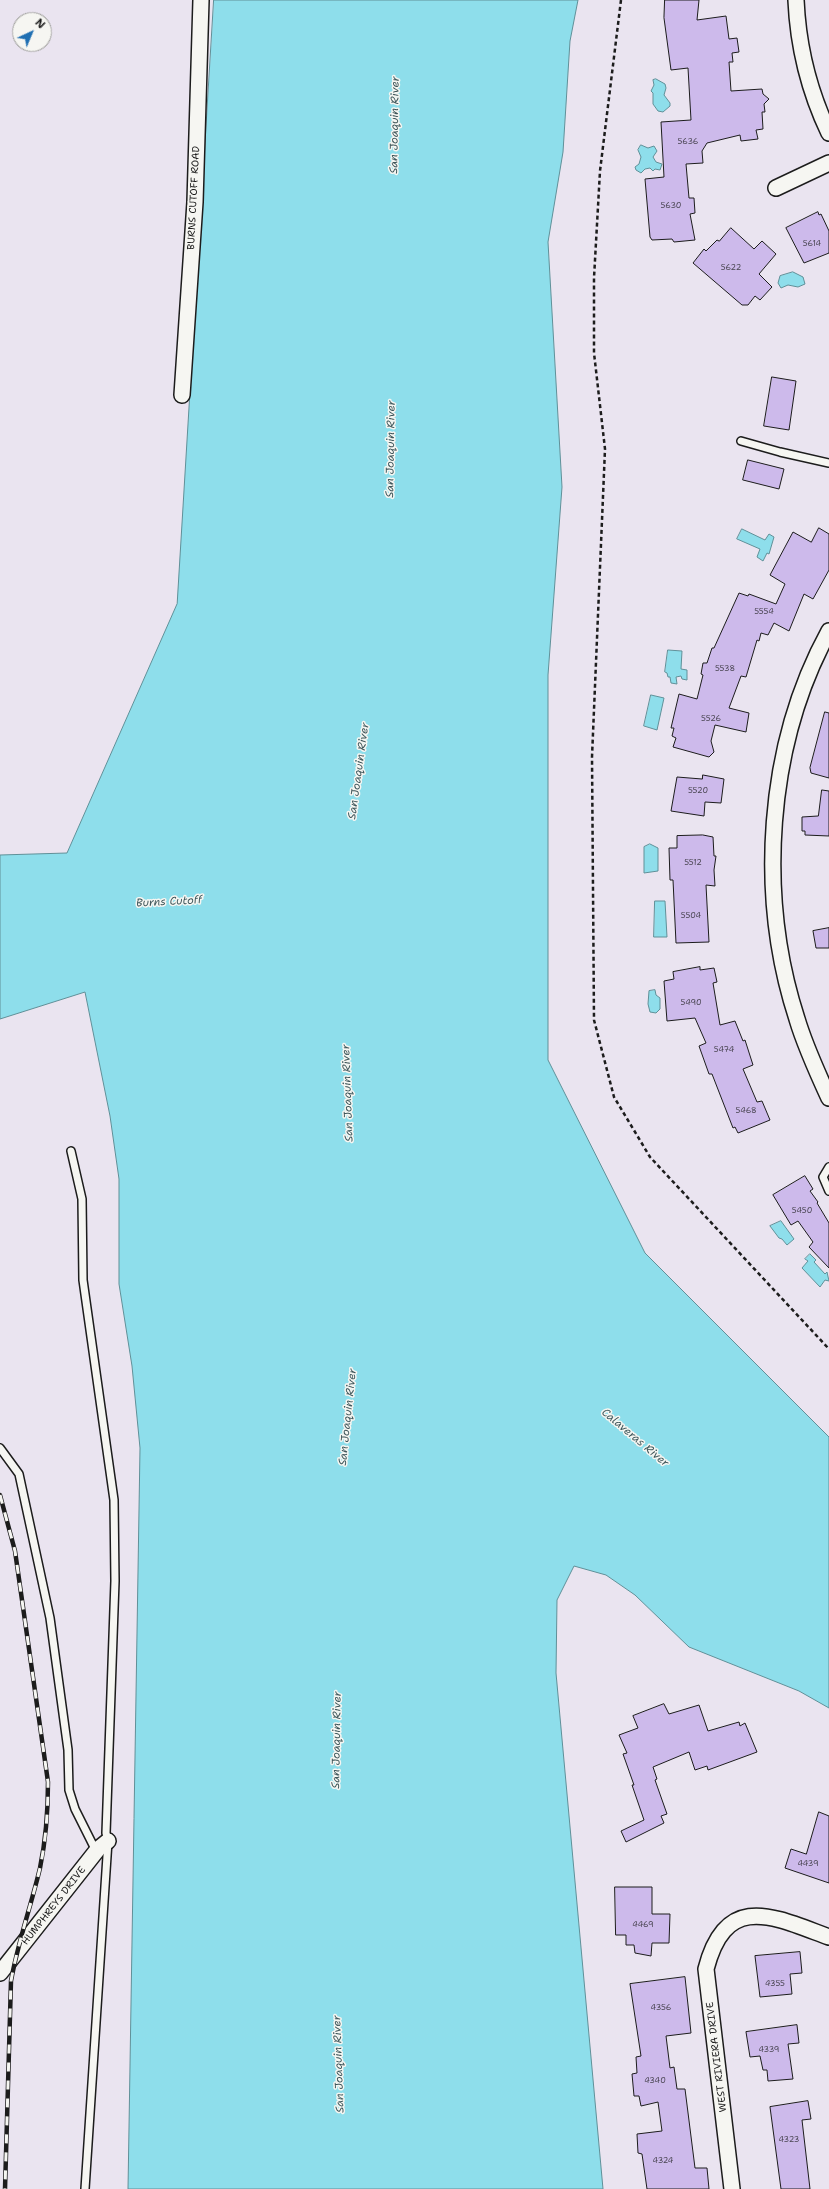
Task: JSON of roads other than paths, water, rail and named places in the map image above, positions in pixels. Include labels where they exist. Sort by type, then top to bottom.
[{"type":"street","name":"BURNS CUTOFF ROAD","points":[[182,395],[194,202],[201,0]]},
{"type":"street","points":[[796,0],[801,48],[810,85],[829,133]]},
{"type":"street","points":[[776,188],[829,163]]},
{"type":"street","points":[[829,631],[808,679],[793,721],[782,764],[772,853],[775,912],[785,977],[797,1020],[812,1062],[829,1098]]},
{"type":"street","name":"HUMPHREYS DRIVE","points":[[0,1973],[96,1852],[108,1841]]},
{"type":"street","name":"WEST RIVIERA DRIVE","points":[[732,2189],[706,1969],[715,1943],[725,1929],[734,1923],[750,1916],[763,1915],[775,1917],[829,1937]]},
{"type":"lane","points":[[741,441],[780,452],[829,463]]},
{"type":"lane","points":[[71,1151],[82,1199],[83,1280],[114,1500],[114,1581],[106,1833],[108,1841],[85,2189]]},
{"type":"lane","points":[[829,1167],[823,1177],[829,1191]]},
{"type":"lane","points":[[0,1448],[19,1474],[50,1618],[68,1750],[69,1790],[74,1809],[96,1852]]},
{"type":"water","points":[[214,0],[578,0],[570,41],[563,152],[548,242],[562,487],[548,675],[548,1060],[645,1253],[829,1437],[829,1708],[799,1691],[689,1647],[635,1595],[606,1575],[574,1566],[557,1600],[556,1673],[603,2189],[128,2189],[140,1448],[132,1366],[119,1284],[119,1179],[110,1116],[85,992],[0,1019],[0,855],[67,853],[177,604]]},
{"type":"water","points":[[656,79],[665,84],[666,88],[664,95],[670,103],[670,106],[663,112],[658,111],[653,104],[653,93],[651,91],[654,85],[653,80]]},
{"type":"water","points":[[641,145],[648,148],[654,146],[657,151],[653,157],[656,162],[662,164],[660,170],[655,169],[653,171],[650,168],[645,169],[641,173],[636,170],[635,167],[639,164],[641,157],[638,150]]},
{"type":"water","points":[[793,272],[803,277],[805,284],[798,287],[788,285],[781,288],[778,283],[780,276]]},
{"type":"water","points":[[742,529],[765,540],[769,534],[774,537],[769,554],[767,553],[763,561],[757,557],[760,549],[737,539]]},
{"type":"water","points":[[668,650],[682,651],[681,669],[687,670],[687,680],[682,679],[681,676],[676,677],[677,684],[671,683],[670,677],[668,677],[667,673],[665,672]]},
{"type":"water","points":[[651,695],[664,698],[657,730],[644,726]]},
{"type":"water","points":[[650,844],[658,848],[658,871],[644,873],[644,847]]},
{"type":"water","points":[[655,901],[665,901],[667,937],[654,937]]},
{"type":"water","points":[[655,990],[656,995],[660,998],[660,1009],[656,1013],[650,1012],[648,1004],[649,991]]},
{"type":"water","points":[[781,1221],[794,1239],[787,1245],[782,1239],[779,1238],[770,1226]]},
{"type":"water","points":[[810,1254],[816,1260],[814,1262],[825,1274],[827,1272],[829,1281],[825,1280],[820,1287],[802,1268],[808,1261],[805,1259]]},
{"type":"railway","points":[[0,1495],[15,1551],[48,1782],[48,1804],[44,1846],[40,1868],[17,1952],[11,1981],[5,2189]]},
{"type":"water label","name":"San Joaquin River","points":[[395,125]]},
{"type":"water label","name":"San Joaquin River","points":[[391,449]]},
{"type":"water label","name":"San Joaquin River","points":[[359,771]]},
{"type":"water label","name":"Burns Cutoff","points":[[169,902]]},
{"type":"water label","name":"San Joaquin River","points":[[348,1093]]},
{"type":"water label","name":"San Joaquin River","points":[[348,1417]]},
{"type":"water label","name":"Calaveras River","points":[[635,1438]]},
{"type":"water label","name":"San Joaquin River","points":[[337,1740]]},
{"type":"water label","name":"San Joaquin River","points":[[339,2064]]}]
